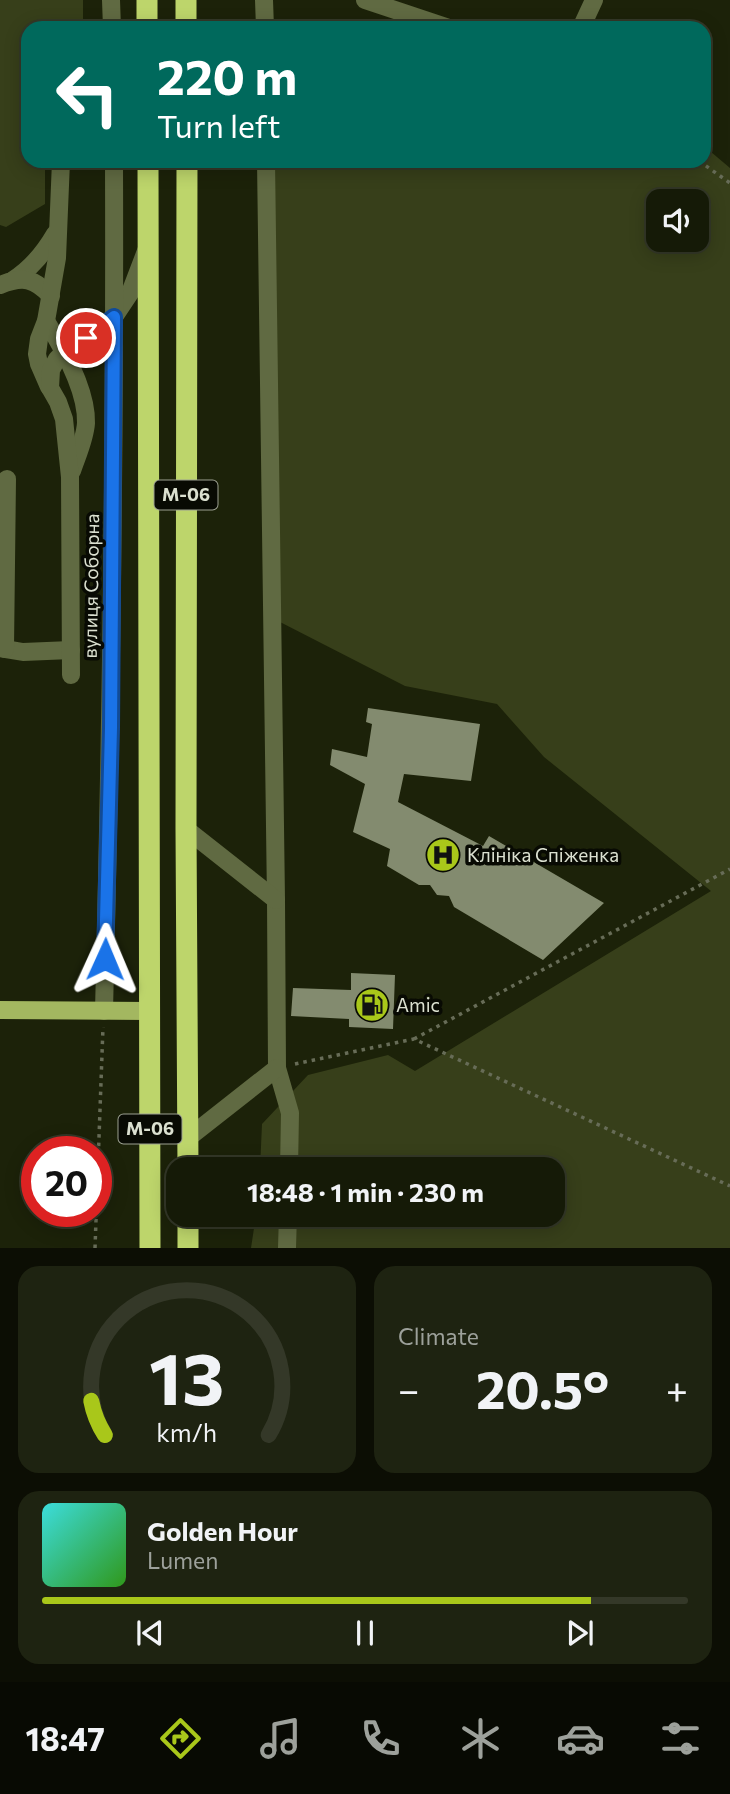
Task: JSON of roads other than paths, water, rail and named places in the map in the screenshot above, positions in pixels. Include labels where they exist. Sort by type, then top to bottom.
[{"type":"highway","points":[[147,0],[147,21]]},
{"type":"highway","points":[[186,0],[186,21]]},
{"type":"highway","name":"М-06","points":[[148,168],[150,1248]]},
{"type":"highway","name":"М-06","points":[[187,168],[188,1157]]},
{"type":"highway","points":[[188,1227],[188,1248]]},
{"type":"main road","points":[[0,1010],[150,1011]]},
{"type":"street","points":[[111,0],[112,21]]},
{"type":"street","points":[[264,0],[265,21]]},
{"type":"street","points":[[365,0],[428,21]]},
{"type":"street","points":[[584,21],[594,0]]},
{"type":"street","points":[[61,168],[57,257],[46,321],[37,354],[64,419],[70,477],[71,676]]},
{"type":"street","name":"вулиця Соборна","points":[[104,1011],[111,728],[114,168]]},
{"type":"street","points":[[266,168],[277,1068],[290,1113],[289,1157]]},
{"type":"street","points":[[7,282],[25,272],[45,252],[59,228]]},
{"type":"street","points":[[50,388],[51,370],[57,359],[114,317],[130,293],[148,247]]},
{"type":"street","points":[[7,282],[27,279],[39,284],[51,296]]},
{"type":"street","points":[[46,321],[65,351],[82,397],[86,423],[70,477]]},
{"type":"street","points":[[7,479],[3,649],[23,652],[71,650]]},
{"type":"street","points":[[186,829],[276,900]]},
{"type":"street","points":[[188,1138],[277,1068]]},
{"type":"street","points":[[288,1227],[288,1248]]},
{"type":"place","name":"Клініка Спіженка","points":[[443,855]]},
{"type":"place","name":"Amic","points":[[372,1005]]}]
